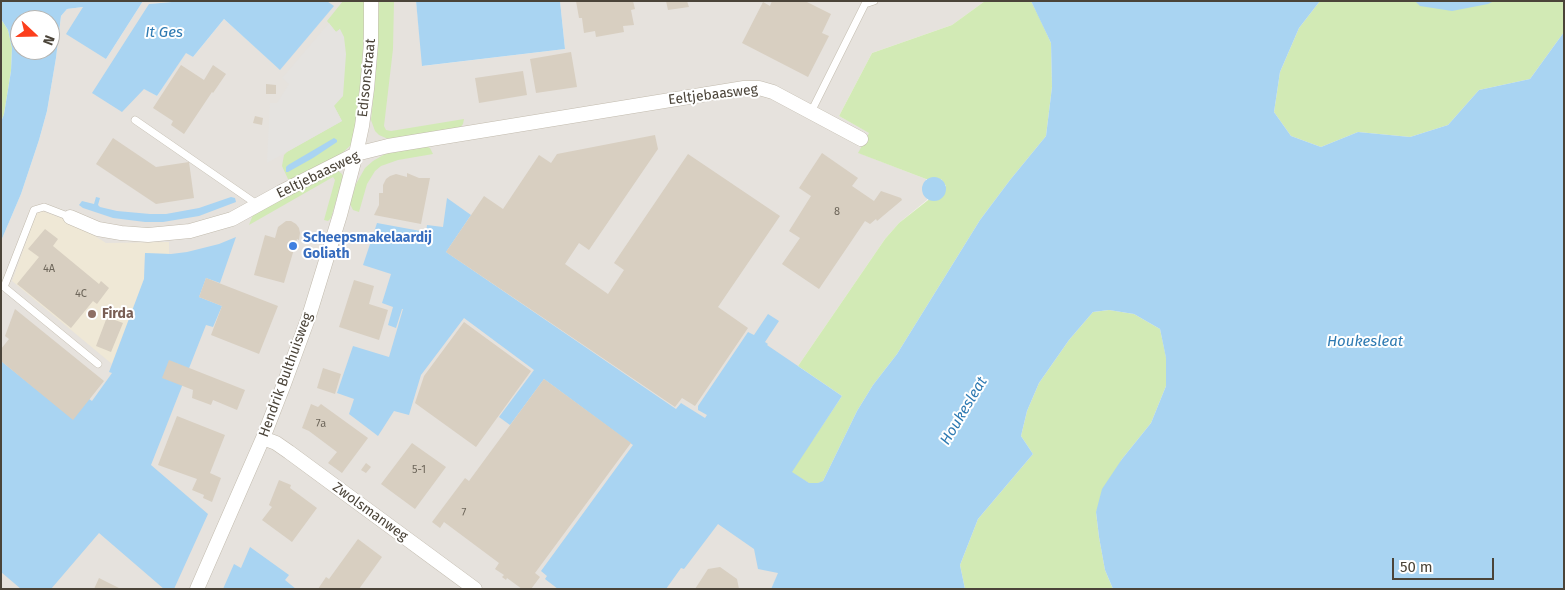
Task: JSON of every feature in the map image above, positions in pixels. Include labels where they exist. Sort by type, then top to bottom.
[{"type":"street","name":"Edisonstraat","points":[[356,154],[367,89],[371,43],[371,1]]},
{"type":"street","name":"Eeltjebaasweg","points":[[70,218],[98,229],[121,233],[148,235],[190,231],[232,219],[356,154],[388,146],[744,88],[759,88],[773,92],[861,139]]},
{"type":"street","name":"Hendrik Bulthuisweg","points":[[197,589],[263,438],[309,316],[340,215],[356,154]]},
{"type":"street","name":"Zwolsmanweg","points":[[263,438],[276,443],[289,452],[475,589]]},
{"type":"lane","points":[[810,112],[865,4],[874,1]]},
{"type":"lane","points":[[135,120],[259,205]]},
{"type":"lane","name":"Eeltjebaasweg","points":[[70,218],[44,207],[34,210],[4,287],[98,364]]},
{"type":"shaded area","points":[[143,1],[183,1],[149,4],[144,88],[157,96],[186,52],[193,57],[224,19],[280,69],[333,6],[327,1],[416,1],[423,66],[565,49],[560,1],[985,1],[952,25],[872,53],[839,116],[870,133],[859,153],[926,179],[927,200],[899,223],[885,239],[798,366],[823,481],[771,589],[1,589],[1,241],[21,194],[39,140],[47,111],[56,60],[60,60],[61,16],[67,9],[83,7],[106,59]]},
{"type":"shaded area","points":[[329,23],[336,32],[340,29],[344,37],[346,54],[343,96],[334,106],[342,121],[267,163],[270,103],[277,103],[289,84],[282,78]]},
{"type":"shaded area","name":"Firda","points":[[42,211],[75,223],[106,243],[169,242],[169,254],[145,253],[144,279],[112,364],[12,281],[35,217],[38,212]]},
{"type":"green space","points":[[343,1],[365,1],[362,74],[354,138],[351,145],[340,155],[292,180],[288,179],[282,166],[284,155],[342,121],[334,106],[340,29],[336,32],[327,21]]},
{"type":"green space","points":[[379,1],[394,1],[393,49],[384,126],[386,130],[391,131],[464,119],[459,129],[388,139],[375,131],[371,120],[377,58]]},
{"type":"green space","points":[[985,1],[1031,1],[1051,43],[1052,87],[1046,136],[980,220],[897,354],[873,385],[857,411],[823,481],[809,483],[791,472],[842,396],[798,366],[885,239],[899,223],[946,186],[941,179],[926,179],[858,153],[869,133],[839,116],[872,53],[952,25]]},
{"type":"green space","points":[[1320,1],[1564,1],[1564,32],[1530,79],[1479,90],[1448,125],[1410,137],[1358,132],[1321,147],[1291,136],[1274,112],[1280,72],[1299,28]]},
{"type":"green space","points":[[1,19],[8,30],[11,60],[4,114],[1,122]]},
{"type":"green space","points":[[426,146],[430,148],[433,154],[398,160],[381,166],[375,171],[367,184],[359,212],[353,210],[350,204],[356,184],[365,168],[385,154]]},
{"type":"green space","points":[[337,170],[343,177],[331,218],[328,221],[324,220],[335,180],[333,177],[249,225],[254,212]]},
{"type":"green space","points":[[1109,310],[1134,314],[1160,329],[1166,357],[1166,386],[1151,423],[1122,459],[1096,512],[1105,570],[1113,589],[965,589],[960,565],[978,519],[1033,454],[1021,436],[1027,411],[1039,383],[1069,340],[1093,312]]},
{"type":"water","name":"It Ges","points":[[1,1],[143,1],[106,59],[66,34],[83,7],[67,9],[61,16],[60,24],[60,10],[10,10],[10,39],[8,30],[1,19]]},
{"type":"water","name":"It Ges","points":[[183,1],[327,1],[334,6],[280,70],[224,19],[193,57],[186,53],[157,96],[144,89],[122,112],[92,93],[149,4]]},
{"type":"water","points":[[416,1],[560,1],[565,49],[422,66]]},
{"type":"water","name":"Houkesleat","points":[[1031,1],[1320,1],[1299,28],[1280,72],[1274,112],[1291,136],[1321,147],[1358,132],[1410,137],[1448,125],[1479,90],[1530,79],[1564,32],[1564,589],[1113,589],[1105,570],[1096,512],[1102,489],[1122,459],[1151,423],[1166,386],[1166,358],[1160,329],[1134,314],[1109,310],[1093,312],[1069,340],[1039,383],[1027,411],[1021,436],[1033,454],[978,519],[960,565],[965,589],[771,589],[778,573],[758,569],[754,549],[718,524],[684,569],[681,568],[666,589],[558,589],[545,579],[547,576],[541,571],[633,445],[544,379],[510,425],[499,417],[534,370],[464,318],[421,375],[409,415],[394,411],[378,436],[349,414],[354,399],[337,393],[353,346],[389,357],[403,309],[396,328],[388,325],[393,307],[382,303],[391,274],[363,265],[377,223],[426,232],[427,225],[443,227],[447,198],[471,215],[446,252],[676,409],[681,403],[705,418],[707,415],[698,410],[698,406],[748,332],[754,335],[768,314],[779,321],[765,342],[767,345],[842,396],[792,472],[809,483],[823,481],[857,411],[873,385],[897,354],[980,220],[1046,136],[1052,87],[1051,43]]},
{"type":"water","points":[[1415,1],[1494,1],[1488,4],[1452,11],[1420,6]]},
{"type":"water","name":"It Ges","points":[[11,60],[56,60],[47,111],[39,140],[21,194],[1,241],[1,122]]},
{"type":"water","points":[[334,138],[337,142],[313,158],[286,172],[288,165]]},
{"type":"water","points":[[934,177],[943,180],[946,189],[943,198],[934,201],[925,198],[922,189],[925,180]]},
{"type":"water","points":[[96,197],[100,198],[98,205],[100,207],[117,211],[150,214],[166,214],[199,208],[231,197],[235,198],[236,202],[199,216],[163,222],[145,222],[113,218],[79,205],[82,201],[94,204]]},
{"type":"water","points":[[236,237],[220,283],[206,278],[199,297],[222,306],[213,327],[206,325],[151,465],[208,514],[174,589],[164,589],[99,533],[51,589],[21,589],[1,572],[1,361],[73,419],[89,399],[92,401],[112,373],[109,372],[144,279],[145,253],[171,254],[187,252],[219,244]]},
{"type":"water","points":[[250,547],[289,575],[285,580],[296,589],[223,589],[234,564],[241,568]]},
{"type":"building","points":[[576,1],[633,1],[635,9],[631,10],[634,25],[623,26],[624,32],[596,37],[595,31],[584,33],[582,18],[579,18]]},
{"type":"building","points":[[666,1],[687,1],[689,7],[668,10]]},
{"type":"building","points":[[772,1],[805,1],[831,14],[822,33],[829,36],[808,77],[742,43],[763,2],[770,6]]},
{"type":"building","points":[[571,52],[577,87],[536,93],[530,59]]},
{"type":"building","points":[[181,65],[204,80],[213,65],[226,74],[184,134],[171,125],[173,121],[153,108]]},
{"type":"building","points":[[523,71],[527,95],[479,103],[475,78]]},
{"type":"building","points":[[266,84],[276,85],[276,94],[266,94]]},
{"type":"building","points":[[255,116],[263,118],[262,125],[253,123]]},
{"type":"building","points":[[655,135],[658,149],[589,250],[579,243],[565,264],[608,294],[624,270],[614,263],[688,154],[780,216],[718,307],[748,328],[695,406],[682,398],[675,407],[446,252],[484,196],[503,209],[539,155],[551,163],[557,154]]},
{"type":"building","points":[[113,138],[156,167],[189,162],[194,198],[156,204],[96,164]]},
{"type":"building","points":[[822,153],[858,178],[852,186],[874,201],[881,191],[902,200],[877,221],[876,219],[870,224],[865,221],[819,289],[782,264],[800,238],[789,231],[811,196],[799,188]]},
{"type":"building","points":[[407,173],[419,178],[430,178],[421,224],[374,215],[379,205],[379,193],[383,193],[383,185],[386,179],[396,174],[407,177]]},
{"type":"building","points":[[286,221],[296,224],[300,233],[284,283],[254,275],[265,235],[275,238],[278,227]]},
{"type":"building","points":[[45,229],[58,239],[53,246],[99,284],[101,281],[109,288],[97,304],[93,301],[71,328],[17,284],[39,257],[28,249]]},
{"type":"building","points":[[206,278],[278,306],[259,354],[211,335],[222,306],[199,297]]},
{"type":"building","points":[[354,280],[374,286],[369,304],[388,310],[379,340],[339,327]]},
{"type":"building","points":[[15,309],[104,381],[73,420],[1,361],[1,349],[9,339],[5,336]]},
{"type":"building","points":[[107,317],[123,323],[111,352],[96,346]]},
{"type":"building","points":[[464,322],[531,371],[476,447],[415,403],[424,376]]},
{"type":"building","points":[[169,360],[245,390],[237,410],[213,400],[211,405],[192,398],[193,390],[162,378]]},
{"type":"building","points":[[323,368],[341,374],[335,394],[317,388]]},
{"type":"building","points":[[544,379],[631,443],[535,573],[540,577],[531,589],[522,589],[507,578],[506,580],[502,577],[504,575],[495,569],[499,563],[444,522],[440,528],[432,522],[465,478],[469,481]]},
{"type":"building","points":[[311,404],[318,407],[321,404],[368,438],[342,473],[328,463],[337,452],[302,428]]},
{"type":"building","points":[[177,416],[225,435],[210,473],[221,478],[212,502],[203,498],[204,495],[192,490],[197,479],[158,465]]},
{"type":"building","points":[[412,443],[446,467],[415,509],[381,484]]},
{"type":"building","points":[[366,463],[371,467],[366,473],[361,470]]},
{"type":"building","points":[[279,480],[291,485],[290,488],[317,508],[292,542],[262,520],[272,507],[269,505]]},
{"type":"building","points":[[358,539],[382,557],[359,589],[318,589],[326,577],[329,579]]},
{"type":"building","points":[[720,567],[737,579],[739,589],[695,589],[708,569]]},
{"type":"building","points":[[99,578],[121,589],[94,589]]},
{"type":"place","name":"Scheepsmakelaardij Goliath","points":[[293,246]]},
{"type":"place","name":"Firda","points":[[92,314]]}]
